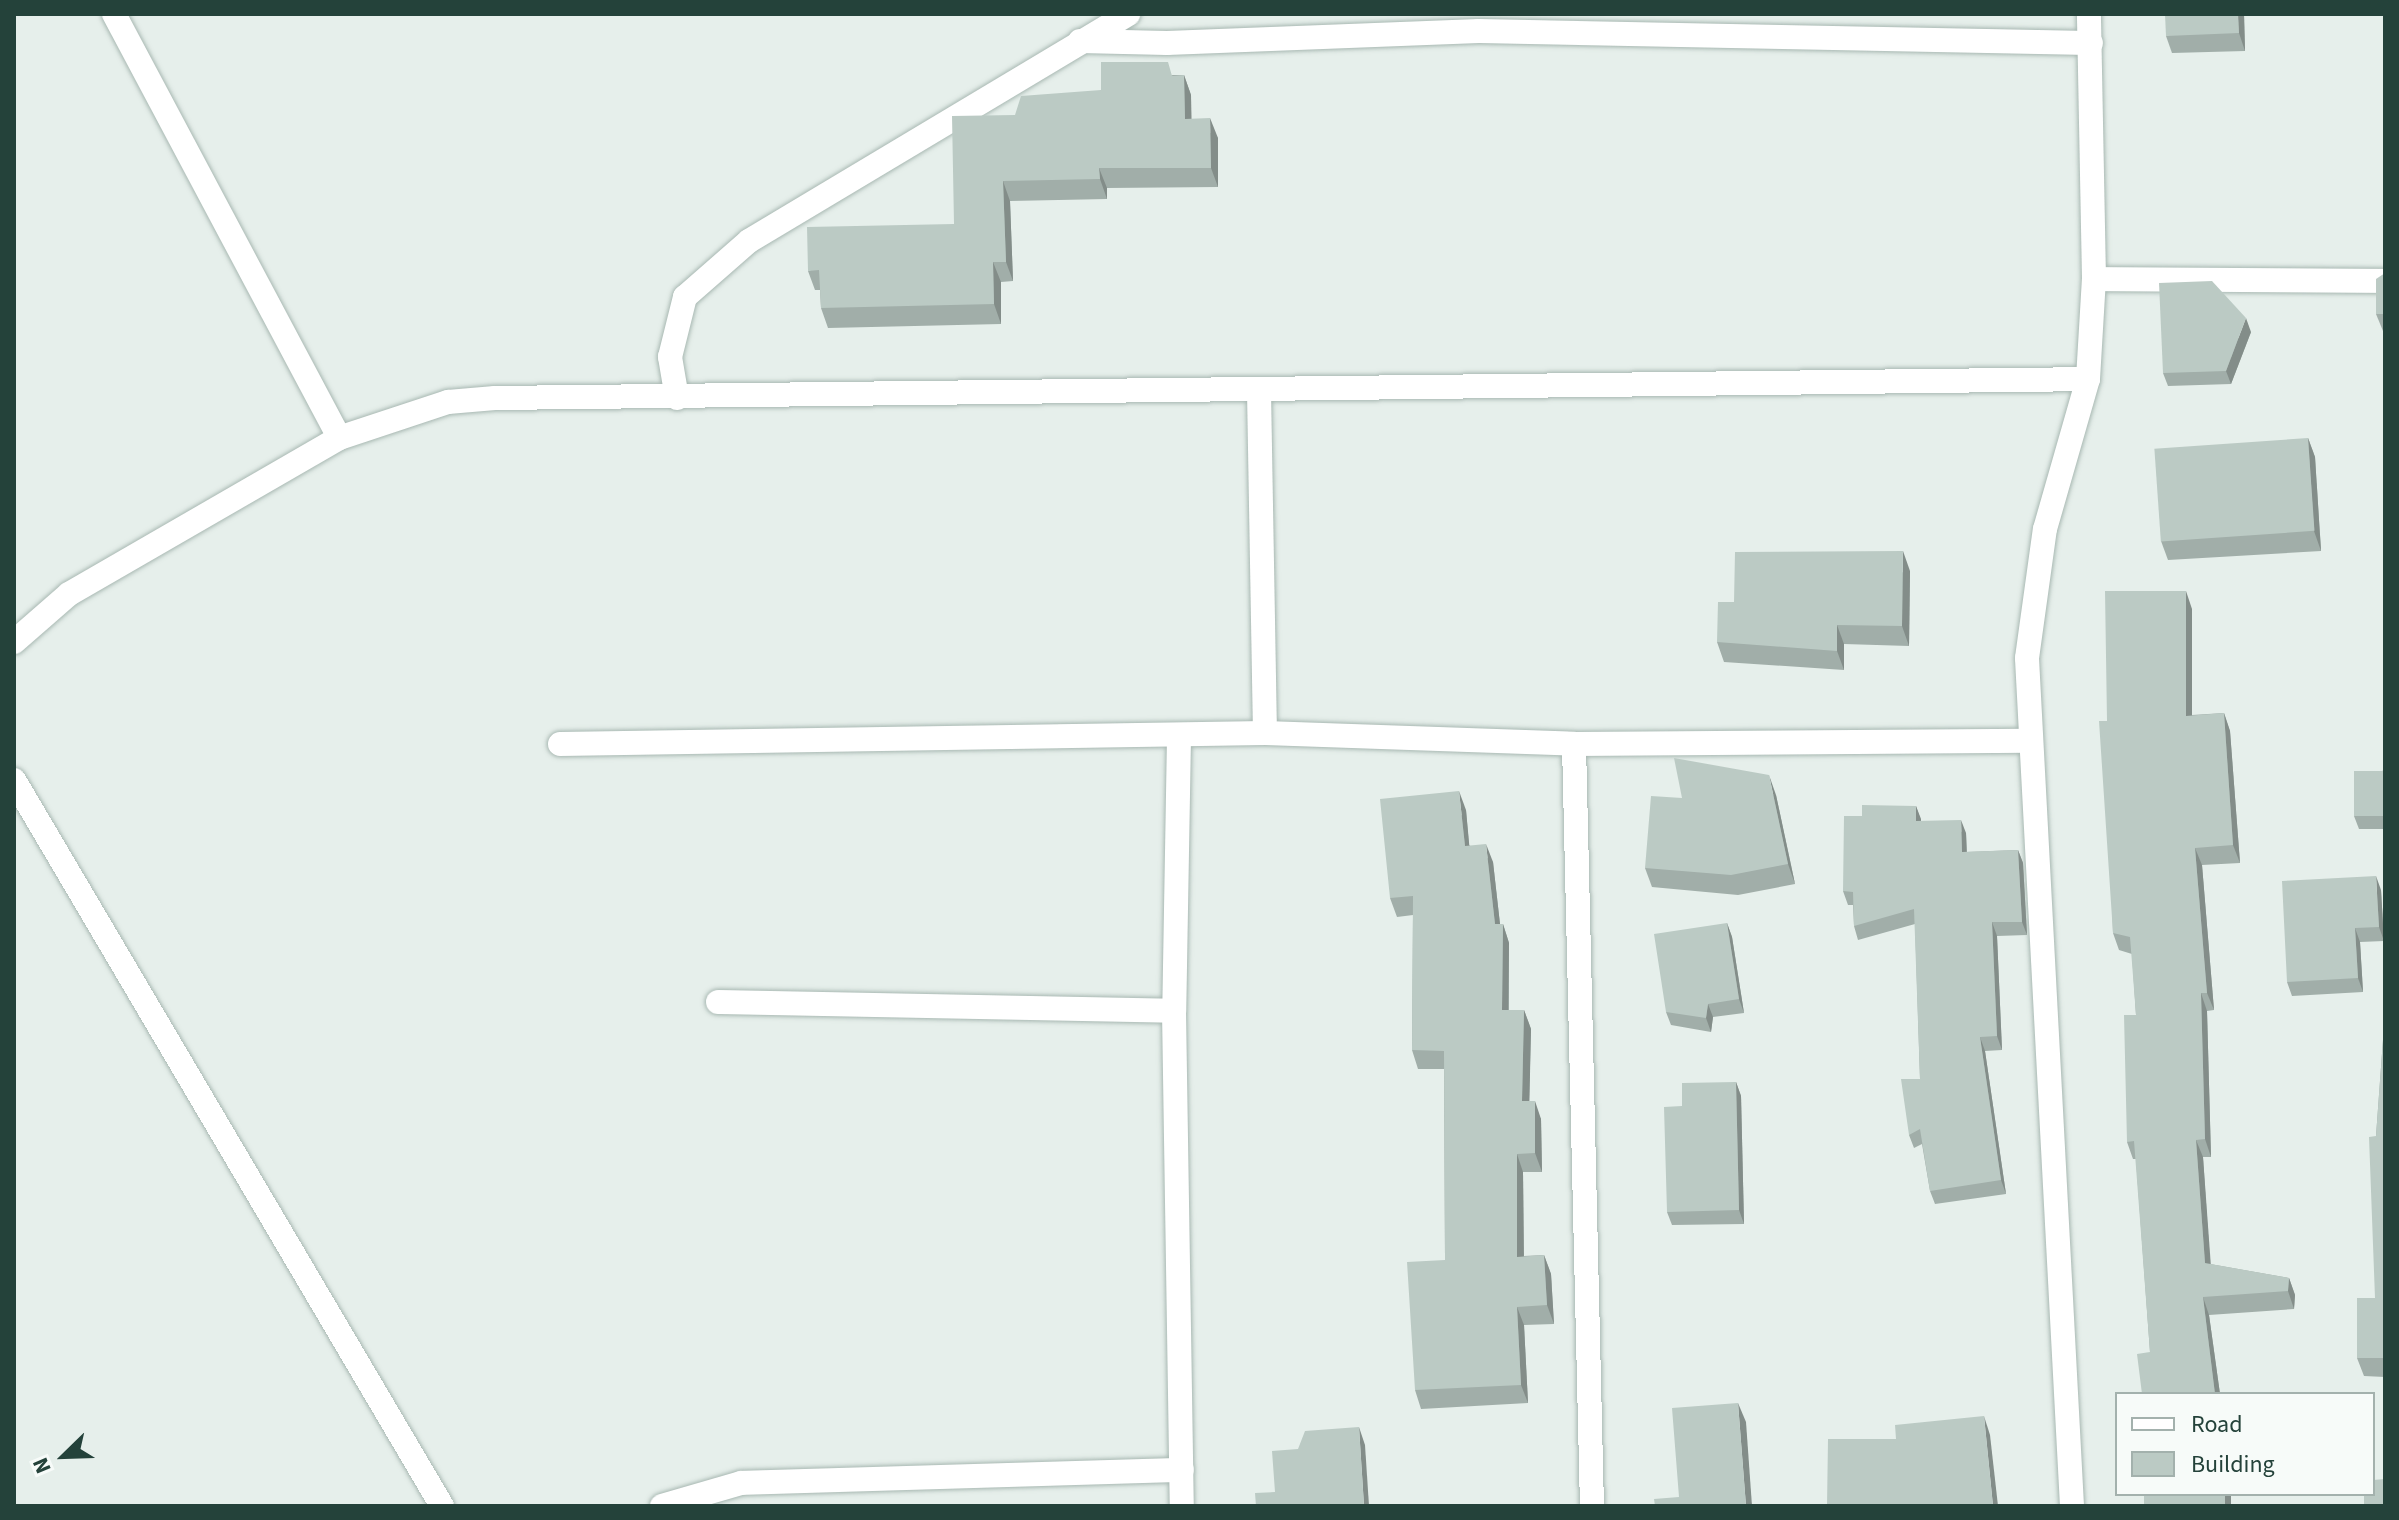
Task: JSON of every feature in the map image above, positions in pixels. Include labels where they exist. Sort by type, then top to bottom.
[{"type":"street","points":[[114,14],[339,438]]},
{"type":"street","points":[[677,398],[670,357],[685,297],[749,241],[1128,14]]},
{"type":"street","points":[[2072,1506],[2027,658],[2045,529],[2088,379],[2094,279],[2089,14]]},
{"type":"street","points":[[1080,41],[1167,43],[1479,31],[2091,43]]},
{"type":"street","points":[[2094,279],[2385,281]]},
{"type":"street","points":[[14,642],[69,594],[339,438],[448,402],[2088,379]]},
{"type":"street","points":[[1259,391],[1265,733]]},
{"type":"street","points":[[560,744],[1179,737],[1265,733],[1574,744],[2030,741]]},
{"type":"street","points":[[1179,737],[1174,1011],[1182,1506]]},
{"type":"street","points":[[1574,744],[1592,1506]]},
{"type":"street","points":[[14,780],[442,1506]]},
{"type":"street","points":[[718,1002],[1174,1011]]},
{"type":"street","points":[[662,1506],[741,1483],[1182,1470]]},
{"type":"building","points":[[2165,14],[2238,14],[2239,33],[2166,36]]},
{"type":"building","points":[[1101,62],[1168,62],[1172,76],[1184,75],[1185,119],[1210,118],[1211,168],[1099,168],[1100,179],[1003,181],[1006,262],[993,262],[994,304],[821,308],[819,270],[808,271],[807,227],[954,224],[952,116],[1015,115],[1021,96],[1101,90]]},
{"type":"building","points":[[2385,273],[2385,314],[2376,314],[2376,279]]},
{"type":"building","points":[[2212,281],[2246,318],[2226,371],[2163,373],[2159,283]]},
{"type":"building","points":[[2308,438],[2314,531],[2161,542],[2154,449]]},
{"type":"building","points":[[1903,551],[1902,626],[1837,625],[1837,651],[1717,642],[1718,602],[1734,602],[1735,552]]},
{"type":"building","points":[[2105,591],[2186,591],[2186,716],[2224,713],[2233,845],[2195,848],[2207,993],[2201,993],[2205,1139],[2196,1140],[2205,1263],[2289,1278],[2288,1291],[2203,1297],[2215,1392],[2142,1392],[2137,1354],[2150,1352],[2134,1141],[2127,1142],[2124,1015],[2136,1015],[2130,937],[2113,933],[2099,721],[2107,721]]},
{"type":"building","points":[[1674,758],[1769,775],[1788,864],[1731,875],[1645,868],[1651,796],[1682,798]]},
{"type":"building","points":[[2385,767],[2385,816],[2354,816],[2354,771],[2383,771]]},
{"type":"building","points":[[1459,791],[1465,846],[1486,844],[1495,924],[1503,924],[1502,1010],[1524,1010],[1522,1101],[1535,1101],[1535,1153],[1517,1154],[1517,1257],[1544,1255],[1547,1305],[1517,1307],[1521,1385],[1415,1390],[1407,1262],[1445,1260],[1444,1051],[1412,1050],[1413,896],[1390,898],[1380,799]]},
{"type":"building","points":[[1862,805],[1916,806],[1916,821],[1961,820],[1962,852],[2018,850],[2022,922],[1992,922],[1997,1036],[1980,1037],[2001,1180],[1930,1191],[1920,1129],[1909,1135],[1901,1079],[1920,1079],[1914,909],[1854,926],[1853,892],[1843,891],[1844,816],[1862,816]]},
{"type":"building","points":[[2376,876],[2379,927],[2355,928],[2358,978],[2287,982],[2282,881]]},
{"type":"building","points":[[1727,923],[1739,999],[1708,1004],[1706,1018],[1666,1012],[1654,934]]},
{"type":"building","points":[[2385,1012],[2385,1358],[2357,1358],[2357,1298],[2375,1298],[2369,1137],[2376,1136]]},
{"type":"building","points":[[1736,1082],[1739,1210],[1667,1212],[1664,1107],[1682,1106],[1682,1083]]},
{"type":"building","points":[[1738,1403],[1746,1506],[1655,1506],[1654,1499],[1679,1497],[1672,1408]]},
{"type":"building","points":[[1984,1416],[1993,1506],[1827,1506],[1828,1439],[1896,1439],[1895,1425]]},
{"type":"building","points":[[1359,1427],[1364,1506],[1256,1506],[1255,1493],[1275,1492],[1272,1451],[1298,1449],[1305,1431]]},
{"type":"building","points":[[2385,1479],[2385,1506],[2364,1506],[2364,1496],[2375,1496],[2375,1480]]},
{"type":"building","points":[[2144,1496],[2225,1496],[2225,1506],[2144,1506]]}]
